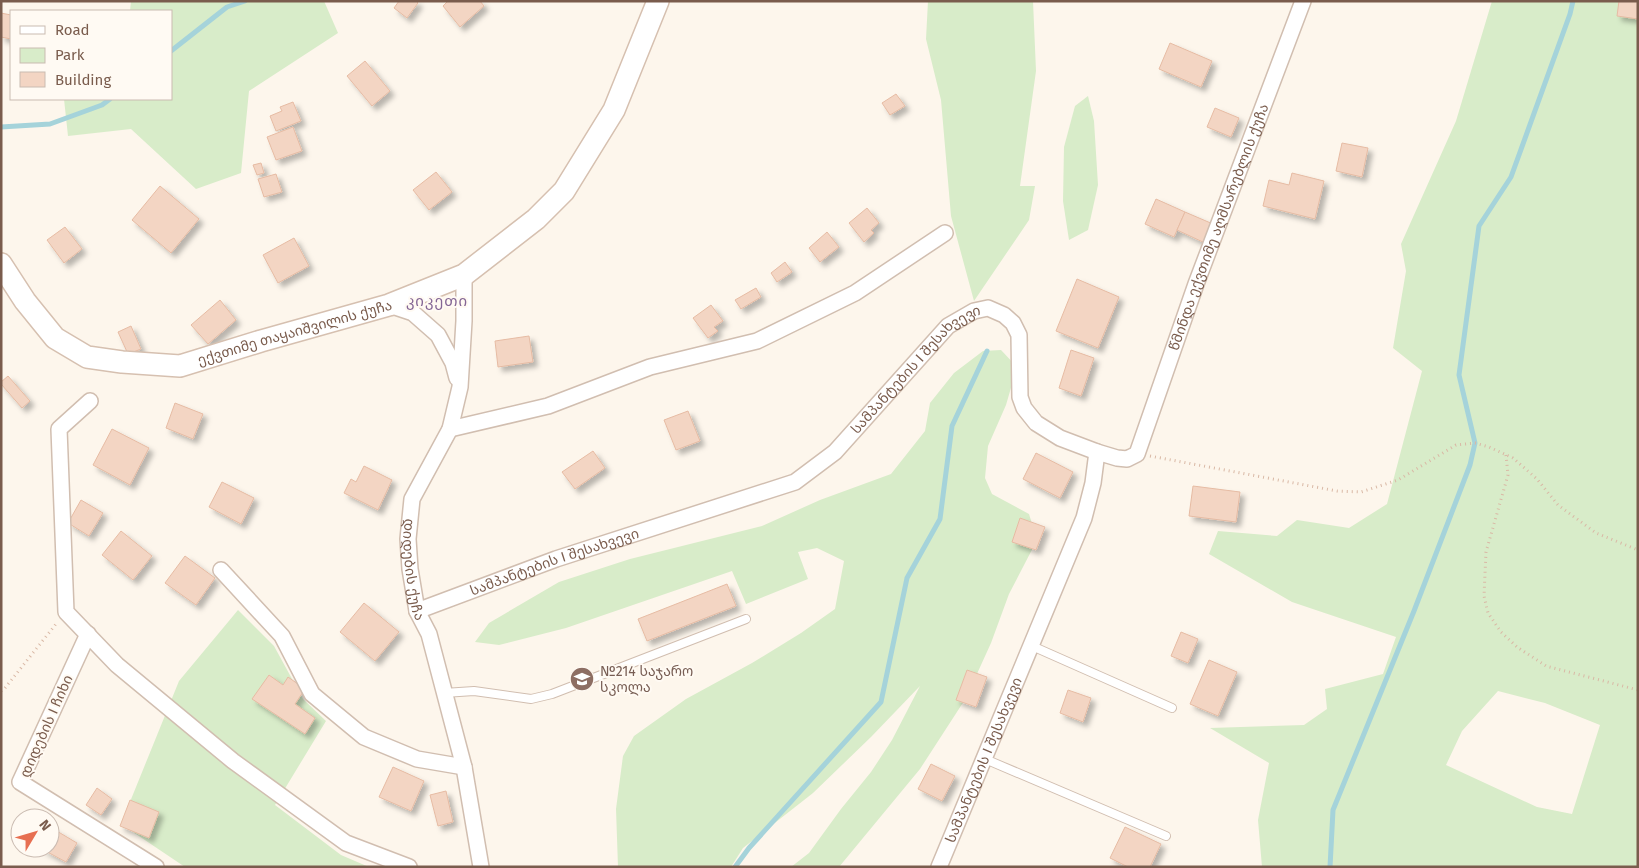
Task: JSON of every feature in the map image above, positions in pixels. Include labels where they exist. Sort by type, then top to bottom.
[{"type":"street","name":"ექვთიმე თაყაიშვილის ქუჩა","points":[[1,264],[25,301],[55,338],[87,357],[122,362],[180,366],[389,305],[464,275],[536,219],[564,191],[614,110],[658,1]]},
{"type":"street","name":"წმინდა ექვთიმე აღმსარებლის ქუჩა","points":[[1137,454],[1196,284],[1303,1]]},
{"type":"street","points":[[450,429],[548,406],[650,367],[757,341],[855,293],[945,233]]},
{"type":"street","name":"დიდების ქუჩა","points":[[464,275],[464,321],[460,386],[450,429],[412,500],[408,539],[410,569],[417,611],[429,634],[464,767],[481,867]]},
{"type":"street","points":[[389,305],[413,313],[438,335],[453,363],[460,386]]},
{"type":"street","name":"სამპანტების I შესახვევი","points":[[417,611],[556,559],[795,482],[834,452],[948,326],[974,310],[988,308],[1004,315],[1013,323],[1019,335],[1020,396],[1024,408],[1036,423],[1060,438],[1097,452],[1093,483],[1084,518],[939,867]]},
{"type":"street","points":[[90,401],[59,430],[66,612],[117,665],[233,761],[346,843],[409,867]]},
{"type":"street","points":[[1097,452],[1127,459],[1137,454]]},
{"type":"street","points":[[221,570],[282,636],[312,694],[364,737],[417,759],[464,767]]},
{"type":"street","name":"დიდების I ჩიხი","points":[[88,634],[20,782],[156,867]]},
{"type":"lane","points":[[444,693],[474,691],[531,698],[552,694],[746,619]]},
{"type":"lane","points":[[1032,646],[1172,708]]},
{"type":"lane","points":[[985,759],[1166,836]]},
{"type":"path","points":[[1137,454],[1337,491],[1361,492],[1398,480],[1456,445],[1475,444],[1489,447],[1513,458],[1537,479],[1558,505],[1596,533],[1638,550]]},
{"type":"path","points":[[1506,454],[1508,475],[1486,552],[1484,596],[1488,613],[1501,632],[1517,647],[1546,666],[1638,690]]},
{"type":"path","points":[[1,691],[66,612]]},
{"type":"green space","points":[[131,1],[324,1],[338,33],[249,91],[241,173],[196,189],[131,129],[68,136],[64,100],[172,100],[172,10],[130,10]]},
{"type":"green space","points":[[928,1],[1033,1],[1036,71],[1020,186],[1035,186],[1029,220],[974,301],[951,216],[941,100],[926,39]]},
{"type":"green space","points":[[1492,1],[1638,1],[1638,867],[1262,867],[1258,820],[1269,763],[1210,728],[1304,725],[1327,709],[1325,689],[1383,674],[1396,637],[1292,602],[1209,554],[1218,531],[1277,536],[1297,520],[1349,528],[1387,504],[1422,371],[1393,348],[1406,271],[1401,244],[1456,121]],"holes":[[[1498,691],[1545,703],[1600,725],[1572,814],[1537,807],[1446,765],[1462,731]]]},
{"type":"green space","points":[[1088,96],[1094,121],[1098,185],[1088,230],[1069,240],[1063,201],[1064,147],[1075,106]]},
{"type":"green space","points":[[1001,350],[1017,367],[1006,405],[988,446],[985,478],[992,494],[1029,514],[1037,540],[1009,594],[991,643],[966,698],[920,769],[839,867],[791,867],[809,853],[871,772],[892,740],[920,686],[813,793],[743,848],[731,867],[618,867],[616,809],[623,756],[634,736],[686,699],[752,663],[801,633],[835,609],[844,561],[817,548],[798,552],[808,579],[746,604],[732,571],[566,628],[499,645],[475,642],[489,623],[559,582],[630,559],[762,526],[820,500],[891,474],[925,431],[930,403],[954,373],[983,351]]},
{"type":"green space","points":[[238,610],[274,646],[303,699],[326,721],[275,805],[341,855],[369,867],[185,867],[121,824],[179,681]]},
{"type":"building","points":[[399,1],[416,1],[418,3],[407,18],[394,8]]},
{"type":"building","points":[[448,1],[480,1],[484,6],[460,27],[443,6]]},
{"type":"building","points":[[1619,1],[1638,1],[1638,19],[1617,16]]},
{"type":"building","points":[[1,13],[10,15],[10,39],[1,37]]},
{"type":"building","points":[[1170,43],[1212,61],[1201,87],[1159,69]]},
{"type":"building","points":[[365,61],[390,91],[372,106],[347,76]]},
{"type":"building","points":[[896,94],[905,106],[890,115],[882,103]]},
{"type":"building","points":[[293,102],[301,121],[276,131],[270,116],[282,111],[280,107]]},
{"type":"building","points":[[1215,108],[1239,118],[1231,137],[1207,127]]},
{"type":"building","points":[[293,127],[302,151],[276,160],[267,137]]},
{"type":"building","points":[[1342,143],[1368,148],[1362,177],[1336,171]]},
{"type":"building","points":[[261,163],[264,173],[257,175],[253,165]]},
{"type":"building","points":[[436,172],[452,192],[429,210],[413,190]]},
{"type":"building","points":[[1292,173],[1324,181],[1315,219],[1263,206],[1269,180],[1289,185]]},
{"type":"building","points":[[276,174],[282,192],[264,197],[258,179]]},
{"type":"building","points":[[160,186],[199,219],[171,253],[132,220]]},
{"type":"building","points":[[1156,199],[1185,212],[1174,237],[1145,224]]},
{"type":"building","points":[[867,208],[879,223],[871,230],[874,233],[864,242],[849,223]]},
{"type":"building","points":[[1185,212],[1213,224],[1205,243],[1177,230]]},
{"type":"building","points":[[65,227],[82,249],[64,263],[47,240]]},
{"type":"building","points":[[827,232],[839,247],[820,262],[809,248]]},
{"type":"building","points":[[294,238],[309,266],[278,283],[263,255]]},
{"type":"building","points":[[785,262],[792,272],[777,282],[771,273]]},
{"type":"building","points":[[1077,279],[1119,297],[1098,348],[1056,331]]},
{"type":"building","points":[[756,288],[761,297],[741,309],[735,300]]},
{"type":"building","points":[[220,300],[236,320],[208,344],[191,325]]},
{"type":"building","points":[[711,305],[723,321],[714,327],[718,331],[708,338],[693,318]]},
{"type":"building","points":[[131,326],[141,349],[128,354],[118,332]]},
{"type":"building","points":[[529,336],[533,362],[498,367],[495,341]]},
{"type":"building","points":[[1071,350],[1094,358],[1081,396],[1059,388]]},
{"type":"building","points":[[8,376],[30,401],[22,408],[1,384]]},
{"type":"building","points":[[175,403],[203,414],[193,439],[166,428]]},
{"type":"building","points":[[688,411],[700,441],[676,450],[664,420]]},
{"type":"building","points":[[112,429],[149,448],[130,485],[93,465]]},
{"type":"building","points":[[593,451],[605,468],[575,489],[562,472]]},
{"type":"building","points":[[1036,453],[1073,472],[1060,498],[1023,479]]},
{"type":"building","points":[[364,466],[392,480],[378,510],[344,493],[351,479],[356,482]]},
{"type":"building","points":[[222,482],[254,498],[241,524],[209,507]]},
{"type":"building","points":[[1193,486],[1240,492],[1236,522],[1189,516]]},
{"type":"building","points":[[81,500],[103,513],[89,536],[68,523]]},
{"type":"building","points":[[1020,518],[1045,527],[1036,550],[1012,542]]},
{"type":"building","points":[[121,531],[152,556],[133,580],[102,555]]},
{"type":"building","points":[[185,556],[215,578],[196,605],[165,583]]},
{"type":"building","points":[[727,584],[736,606],[647,641],[638,619]]},
{"type":"building","points":[[364,603],[399,632],[375,661],[340,632]]},
{"type":"building","points":[[1181,632],[1198,639],[1188,663],[1171,656]]},
{"type":"building","points":[[1209,660],[1237,672],[1218,716],[1190,704]]},
{"type":"building","points":[[967,670],[987,677],[976,707],[956,700]]},
{"type":"building","points":[[269,675],[283,685],[288,677],[305,689],[295,704],[315,718],[305,734],[252,699]]},
{"type":"building","points":[[1068,690],[1091,698],[1083,722],[1060,713]]},
{"type":"building","points":[[931,764],[955,776],[942,801],[918,789]]},
{"type":"building","points":[[393,767],[424,781],[411,811],[379,797]]},
{"type":"building","points":[[97,788],[112,799],[101,815],[86,805]]},
{"type":"building","points":[[446,791],[453,822],[438,826],[430,795]]},
{"type":"building","points":[[130,800],[159,812],[149,838],[120,826]]},
{"type":"building","points":[[1125,827],[1161,844],[1150,867],[1128,867],[1110,858]]},
{"type":"building","points":[[60,833],[77,843],[66,862],[59,858]]},
{"type":"waterway","points":[[172,50],[227,7],[245,1]]},
{"type":"waterway","points":[[1330,867],[1333,810],[1414,611],[1470,465],[1475,443],[1459,375],[1479,226],[1511,177],[1573,1]]},
{"type":"waterway","points":[[1,127],[50,124],[102,105],[109,100]]},
{"type":"waterway","points":[[735,867],[749,848],[881,702],[907,578],[940,519],[952,426],[987,351]]},
{"type":"place","name":"№214 საჯარო სკოლა","points":[[582,679]]},
{"type":"district","name":"კიკეთი","points":[[437,301]]}]
